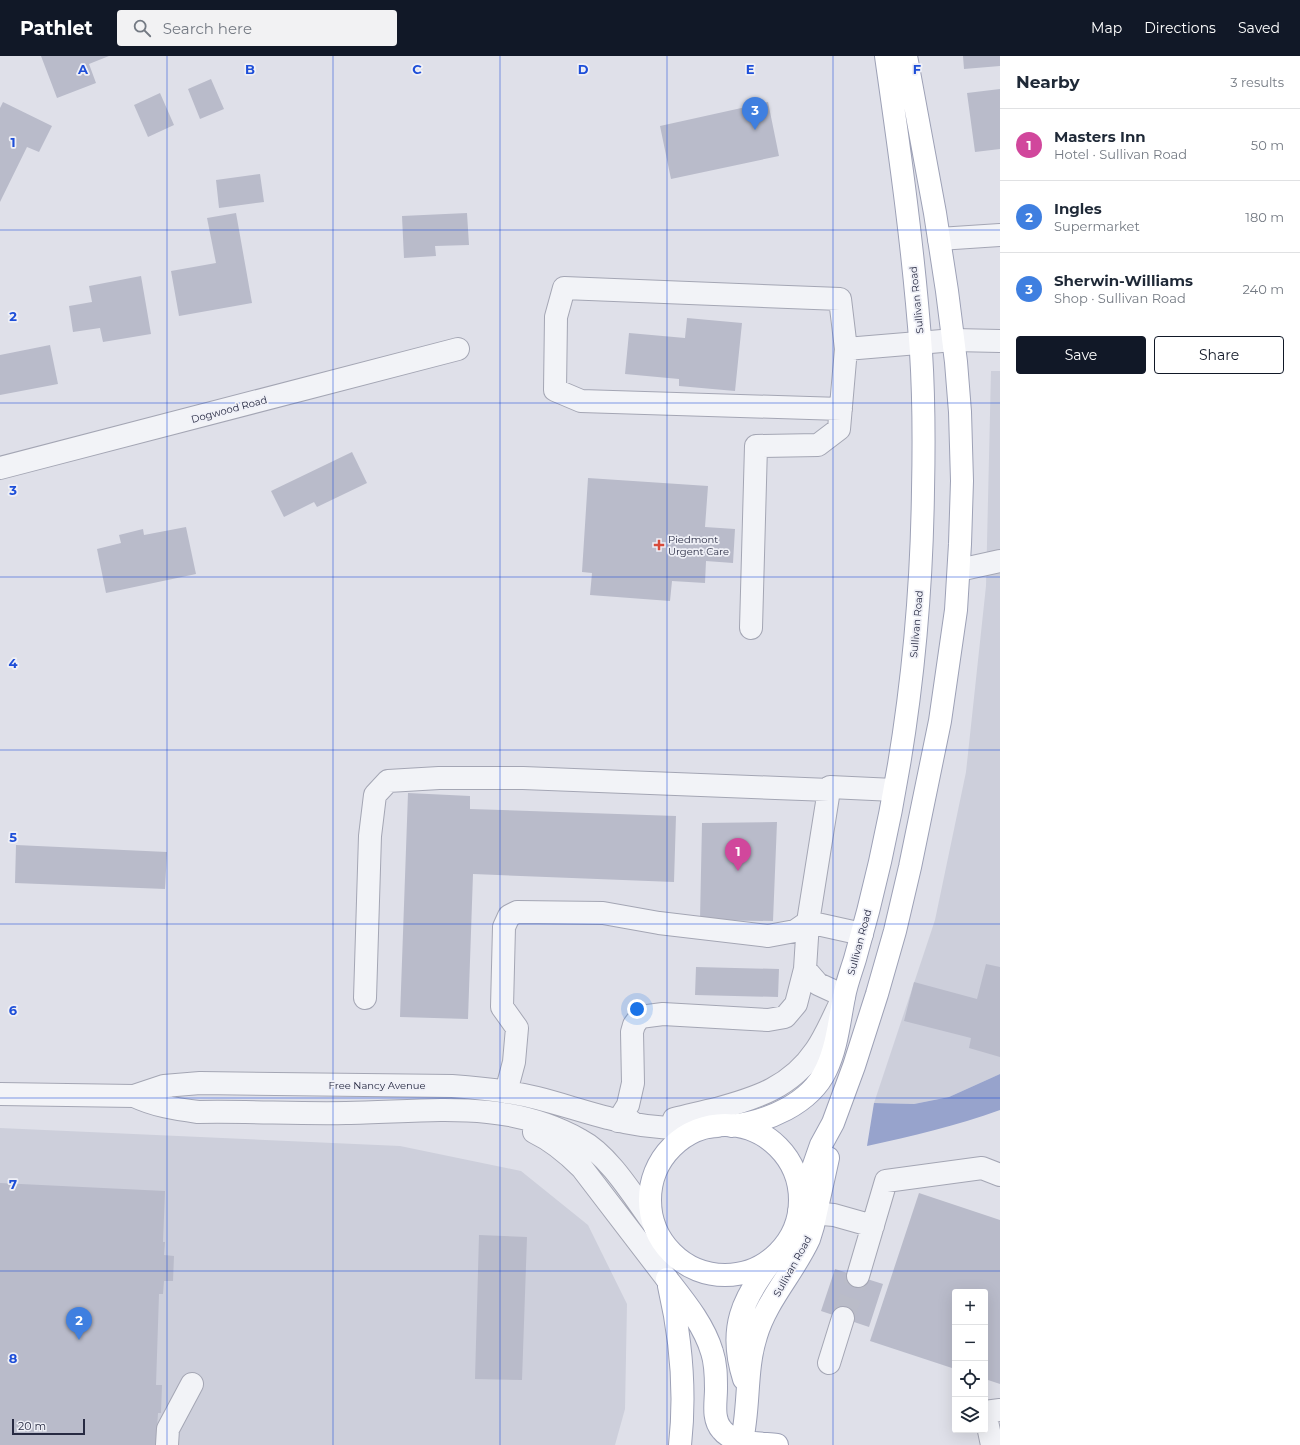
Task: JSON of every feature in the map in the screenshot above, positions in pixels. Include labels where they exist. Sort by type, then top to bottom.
[{"type":"main road","name":"Sullivan Road","points":[[655,1227],[650,1204],[650,1194],[654,1176],[662,1159],[682,1139],[698,1130],[746,1124],[770,1117],[786,1109],[800,1099],[818,1082],[825,1072],[834,1048],[844,996],[862,934],[882,853],[894,790],[908,700],[916,627],[920,569],[923,442],[920,343],[908,221],[886,56]]},
{"type":"main road","name":"Sullivan Road","points":[[741,1443],[752,1352],[757,1332],[765,1314],[806,1245],[814,1226],[805,1210],[821,1145],[833,1123],[848,1083],[889,952],[910,867],[930,774],[945,695],[952,640],[959,570],[961,506],[961,449],[958,377],[939,238],[906,56]]},
{"type":"main road","points":[[655,1227],[662,1242],[676,1257],[693,1268],[712,1274],[733,1274],[748,1271],[762,1265],[778,1253],[788,1240],[805,1210],[799,1195],[796,1176],[787,1159],[767,1139],[759,1134],[750,1130],[724,1126]]},
{"type":"main road","points":[[655,1227],[678,1330],[682,1370],[683,1403],[680,1445]]},
{"type":"main road","name":"Sullivan Road","points":[[747,1402],[747,1390],[737,1350],[738,1324],[749,1296],[765,1269],[778,1253]]},
{"type":"main road","points":[[667,1280],[698,1322],[710,1345],[715,1367],[715,1411],[717,1422],[722,1432],[741,1443],[777,1445]]},
{"type":"street","points":[[939,238],[1000,235]]},
{"type":"street","points":[[750,628],[756,446],[818,445],[839,429],[841,410],[846,348],[840,299],[564,288],[556,317],[555,390],[581,401],[841,410]]},
{"type":"street","points":[[846,348],[954,340],[1000,341]]},
{"type":"street","name":"Dogwood Road","points":[[0,468],[458,349]]},
{"type":"street","points":[[959,570],[1000,560]]},
{"type":"street","points":[[365,998],[370,836],[375,795],[388,781],[439,778],[523,778],[829,790],[830,787],[894,790]]},
{"type":"street","points":[[618,1121],[628,1105],[633,1083],[632,1032],[634,1025],[640,1017],[663,1014],[768,1020],[785,1017],[796,1004],[805,968],[808,922],[829,790]]},
{"type":"street","points":[[506,1092],[514,1062],[517,1028],[502,1007],[504,927],[510,916],[516,912],[603,914],[659,923],[768,936],[795,931],[808,922],[862,934]]},
{"type":"street","points":[[805,968],[818,984],[844,996]]},
{"type":"street","name":"Free Nancy Avenue","points":[[618,1121],[644,1122],[673,1120],[746,1101],[768,1092],[790,1078],[813,1055],[844,996]]},
{"type":"street","name":"Free Nancy Avenue","points":[[0,1094],[134,1096],[164,1086],[200,1083],[437,1085],[484,1088],[538,1098],[618,1121],[676,1128],[724,1126]]},
{"type":"street","name":"Free Nancy Avenue","points":[[134,1096],[154,1104],[198,1112],[344,1113],[446,1109],[503,1113],[528,1119],[557,1129],[580,1140],[595,1150],[605,1160],[655,1227]]},
{"type":"street","name":"Free Nancy Avenue","points":[[474,1110],[497,1116],[530,1130],[553,1142],[571,1156],[609,1203],[667,1280]]},
{"type":"street","points":[[858,1276],[886,1181],[982,1168],[1000,1175]]},
{"type":"street","points":[[805,1210],[834,1215],[873,1226]]},
{"type":"street","points":[[829,1363],[843,1318]]},
{"type":"street","points":[[167,1445],[168,1429],[192,1384]]},
{"type":"street","points":[[992,1445],[985,1412],[1000,1410]]},
{"type":"shaded area","points":[[991,371],[1000,371],[1000,1074],[949,1097],[914,1104],[874,1103],[935,920],[966,772],[986,586]]},
{"type":"shaded area","points":[[0,1128],[400,1146],[521,1171],[588,1225],[627,1304],[625,1409],[615,1445],[0,1445]]},
{"type":"water","points":[[1000,1074],[1000,1110],[950,1126],[867,1146],[874,1103],[914,1104],[949,1097]]},
{"type":"building","points":[[41,56],[109,56],[89,64],[96,83],[57,98]]},
{"type":"building","points":[[963,56],[1000,56],[1000,66],[964,69]]},
{"type":"building","points":[[211,79],[224,109],[200,119],[188,89]]},
{"type":"building","points":[[1000,89],[1000,149],[975,152],[967,93]]},
{"type":"building","points":[[160,93],[174,125],[148,137],[134,105]]},
{"type":"building","points":[[3,102],[52,126],[39,152],[27,147],[0,202],[0,108]]},
{"type":"building","points":[[768,102],[779,156],[671,179],[660,126]]},
{"type":"building","points":[[260,174],[264,202],[219,208],[216,180]]},
{"type":"building","points":[[236,213],[252,303],[179,316],[171,271],[216,263],[207,218]]},
{"type":"building","points":[[467,213],[469,245],[435,246],[436,256],[404,258],[402,216]]},
{"type":"building","points":[[141,276],[151,334],[103,342],[100,328],[73,332],[69,306],[92,302],[89,286]]},
{"type":"building","points":[[687,318],[742,323],[735,391],[679,386],[679,379],[625,374],[629,333],[685,338]]},
{"type":"building","points":[[50,345],[58,384],[0,395],[0,355]]},
{"type":"building","points":[[352,452],[367,483],[317,507],[314,502],[284,517],[271,491]]},
{"type":"building","name":"Piedmont Urgent Care","points":[[588,478],[708,486],[705,527],[735,529],[733,563],[706,561],[705,583],[672,581],[670,601],[590,595],[592,573],[582,572]]},
{"type":"building","points":[[186,527],[196,574],[106,593],[97,549],[121,543],[119,535],[143,529],[144,535]]},
{"type":"building","points":[[408,793],[470,796],[470,809],[676,816],[674,882],[473,874],[468,1019],[400,1017]]},
{"type":"building","points":[[777,822],[773,921],[700,920],[702,823]]},
{"type":"building","points":[[16,845],[167,852],[165,889],[15,883]]},
{"type":"building","points":[[986,964],[1000,967],[1000,1057],[969,1048],[971,1038],[904,1021],[914,982],[977,999]]},
{"type":"building","points":[[696,967],[779,969],[778,997],[695,995]]},
{"type":"building","points":[[0,1183],[165,1191],[163,1242],[165,1242],[164,1255],[174,1256],[173,1281],[164,1281],[163,1294],[159,1294],[156,1385],[162,1385],[161,1413],[158,1413],[156,1445],[0,1445]]},
{"type":"building","points":[[919,1193],[1000,1220],[1000,1384],[988,1380],[988,1289],[952,1289],[952,1368],[870,1341]]},
{"type":"building","points":[[479,1235],[527,1237],[522,1380],[475,1379]]},
{"type":"building","points":[[835,1269],[883,1284],[869,1327],[821,1311]]},
{"type":"tunnel","points":[[843,1318],[858,1276]]},
{"type":"place","name":"Sherwin-Williams","points":[[755,130]]},
{"type":"place","name":"Piedmont Urgent Care","points":[[659,545]]},
{"type":"place","name":"Masters Inn","points":[[738,871]]},
{"type":"place","name":"Ingles","points":[[79,1340]]}]
